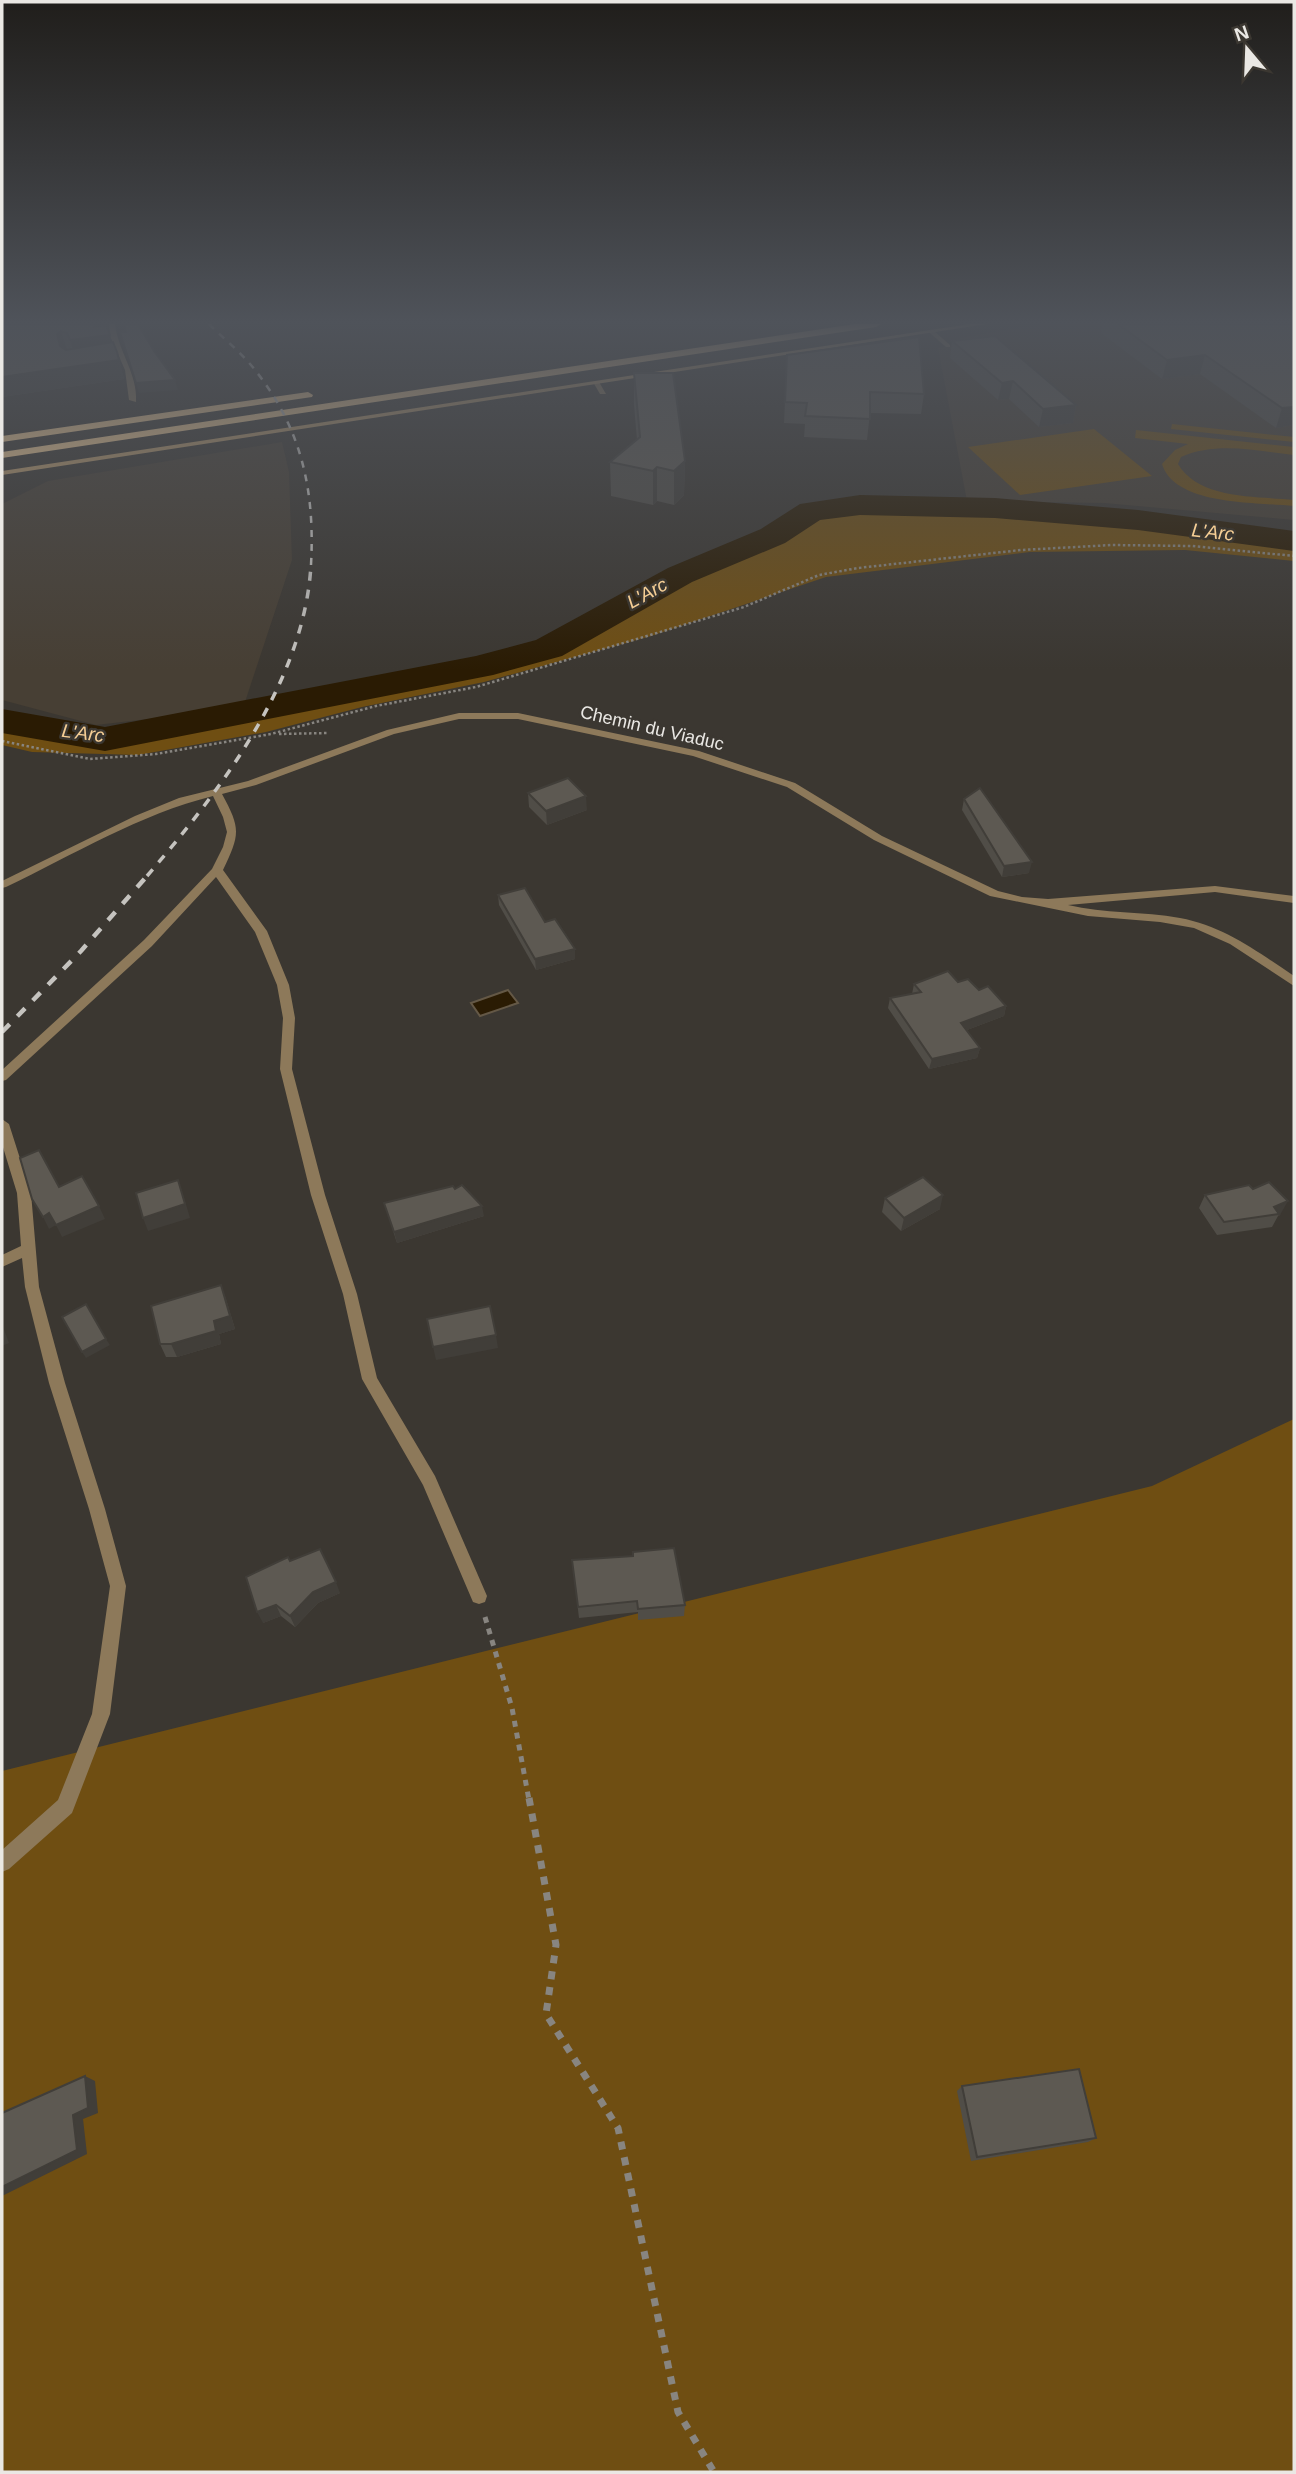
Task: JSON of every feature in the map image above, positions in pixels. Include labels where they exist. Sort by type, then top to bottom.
[{"type":"highway","points":[[2,455],[106,439]]},
{"type":"main road","points":[[2,473],[220,439]]},
{"type":"main road","points":[[2,481],[54,464]]},
{"type":"street","name":"Chemin du Viaduc","points":[[2,885],[139,818],[183,800],[217,793],[391,732],[459,716],[518,716],[695,753],[791,785],[878,838],[995,894],[1022,901],[1048,903],[1215,889],[1294,899]]},
{"type":"street","points":[[2,1077],[148,943],[217,870],[234,836],[230,818],[217,793]]},
{"type":"street","points":[[217,870],[261,931],[283,985],[289,1018],[286,1069],[318,1195],[350,1294],[370,1379],[429,1481],[479,1596]]},
{"type":"street","points":[[1048,903],[1076,913],[1162,919],[1198,925],[1222,936],[1294,982]]},
{"type":"street","points":[[2,1124],[23,1193],[32,1287],[38,1311],[118,1586],[101,1714],[65,1806],[2,1861]]},
{"type":"street","points":[[2,1261],[29,1249]]},
{"type":"path","points":[[2,741],[90,759],[156,754],[271,734],[376,706],[476,687],[744,607],[819,575],[858,568],[1021,550],[1112,545],[1192,546],[1294,556]]},
{"type":"path","points":[[479,1596],[512,1709],[556,1945],[546,2014],[618,2128],[678,2413],[714,2472]]},
{"type":"shaded area","points":[[955,439],[1294,439],[1294,520],[1104,503],[967,501]]},
{"type":"shaded area","points":[[1021,439],[1107,439],[1152,476],[1020,495],[968,447]]},
{"type":"shaded area","points":[[1148,439],[1224,439],[1294,447],[1294,455],[1237,448],[1209,449],[1181,457],[1178,464],[1188,476],[1214,490],[1294,500],[1294,506],[1219,499],[1183,488],[1170,478],[1162,464],[1175,450],[1188,444]]},
{"type":"shaded area","points":[[1270,439],[1294,439],[1294,442]]},
{"type":"shaded area","points":[[282,442],[289,472],[292,560],[243,708],[96,725],[2,700],[2,504],[48,481]]},
{"type":"shaded area","points":[[860,505],[995,508],[1138,520],[1294,541],[1294,561],[1185,550],[1030,552],[826,577],[651,636],[484,682],[362,707],[266,732],[138,755],[32,752],[2,745],[2,721],[105,739],[480,667],[549,648],[680,575],[773,536],[811,511]]},
{"type":"shaded area","points":[[508,990],[518,1003],[480,1016],[471,1003]]},
{"type":"shaded area","points":[[1294,1419],[1294,2472],[2,2472],[2,1771],[1152,1486]]},
{"type":"building","points":[[637,439],[682,439],[685,461],[674,471],[657,467],[653,471],[610,462]]},
{"type":"building","points":[[568,778],[586,796],[546,811],[528,793]]},
{"type":"building","points":[[980,788],[1032,862],[1004,866],[964,799]]},
{"type":"building","points":[[525,888],[545,922],[555,919],[575,949],[535,959],[498,895]]},
{"type":"building","points":[[948,971],[958,982],[968,979],[979,990],[988,986],[1006,1006],[961,1023],[980,1048],[932,1059],[890,998],[921,992],[914,984]]},
{"type":"building","points":[[39,1150],[59,1187],[82,1176],[99,1206],[56,1225],[49,1213],[43,1217],[32,1199],[20,1158]]},
{"type":"building","points":[[923,1177],[943,1195],[904,1218],[885,1198]]},
{"type":"building","points":[[178,1180],[185,1204],[143,1218],[136,1193]]},
{"type":"building","points":[[1269,1182],[1288,1201],[1274,1207],[1279,1214],[1224,1222],[1205,1195],[1249,1185],[1253,1189]]},
{"type":"building","points":[[462,1185],[482,1206],[394,1232],[384,1203],[453,1186],[455,1189]]},
{"type":"building","points":[[221,1285],[230,1316],[214,1321],[216,1331],[171,1344],[160,1344],[151,1306]]},
{"type":"building","points":[[86,1304],[106,1339],[82,1352],[62,1317]]},
{"type":"building","points":[[490,1306],[496,1335],[433,1347],[427,1319]]},
{"type":"building","points":[[674,1548],[685,1605],[638,1609],[637,1601],[578,1607],[572,1560],[633,1556],[633,1552]]},
{"type":"building","points":[[320,1549],[336,1582],[313,1592],[290,1616],[276,1605],[257,1612],[246,1577],[288,1557],[290,1561]]},
{"type":"building","points":[[1079,2069],[1096,2138],[977,2157],[962,2086]]},
{"type":"building","points":[[85,2076],[88,2108],[73,2115],[77,2150],[2,2187],[2,2113]]},
{"type":"waterway","name":"L'Arc","points":[[2,721],[105,739],[480,667],[549,648],[680,575],[773,536],[811,511],[860,505],[995,508],[1138,520],[1294,541]]},
{"type":"railway","points":[[294,439],[302,462],[311,512],[311,565]]},
{"type":"railway","points":[[147,876],[203,808],[229,771],[276,692],[293,650],[305,608],[311,564]]},
{"type":"railway","points":[[2,1032],[81,951],[148,875]]}]
